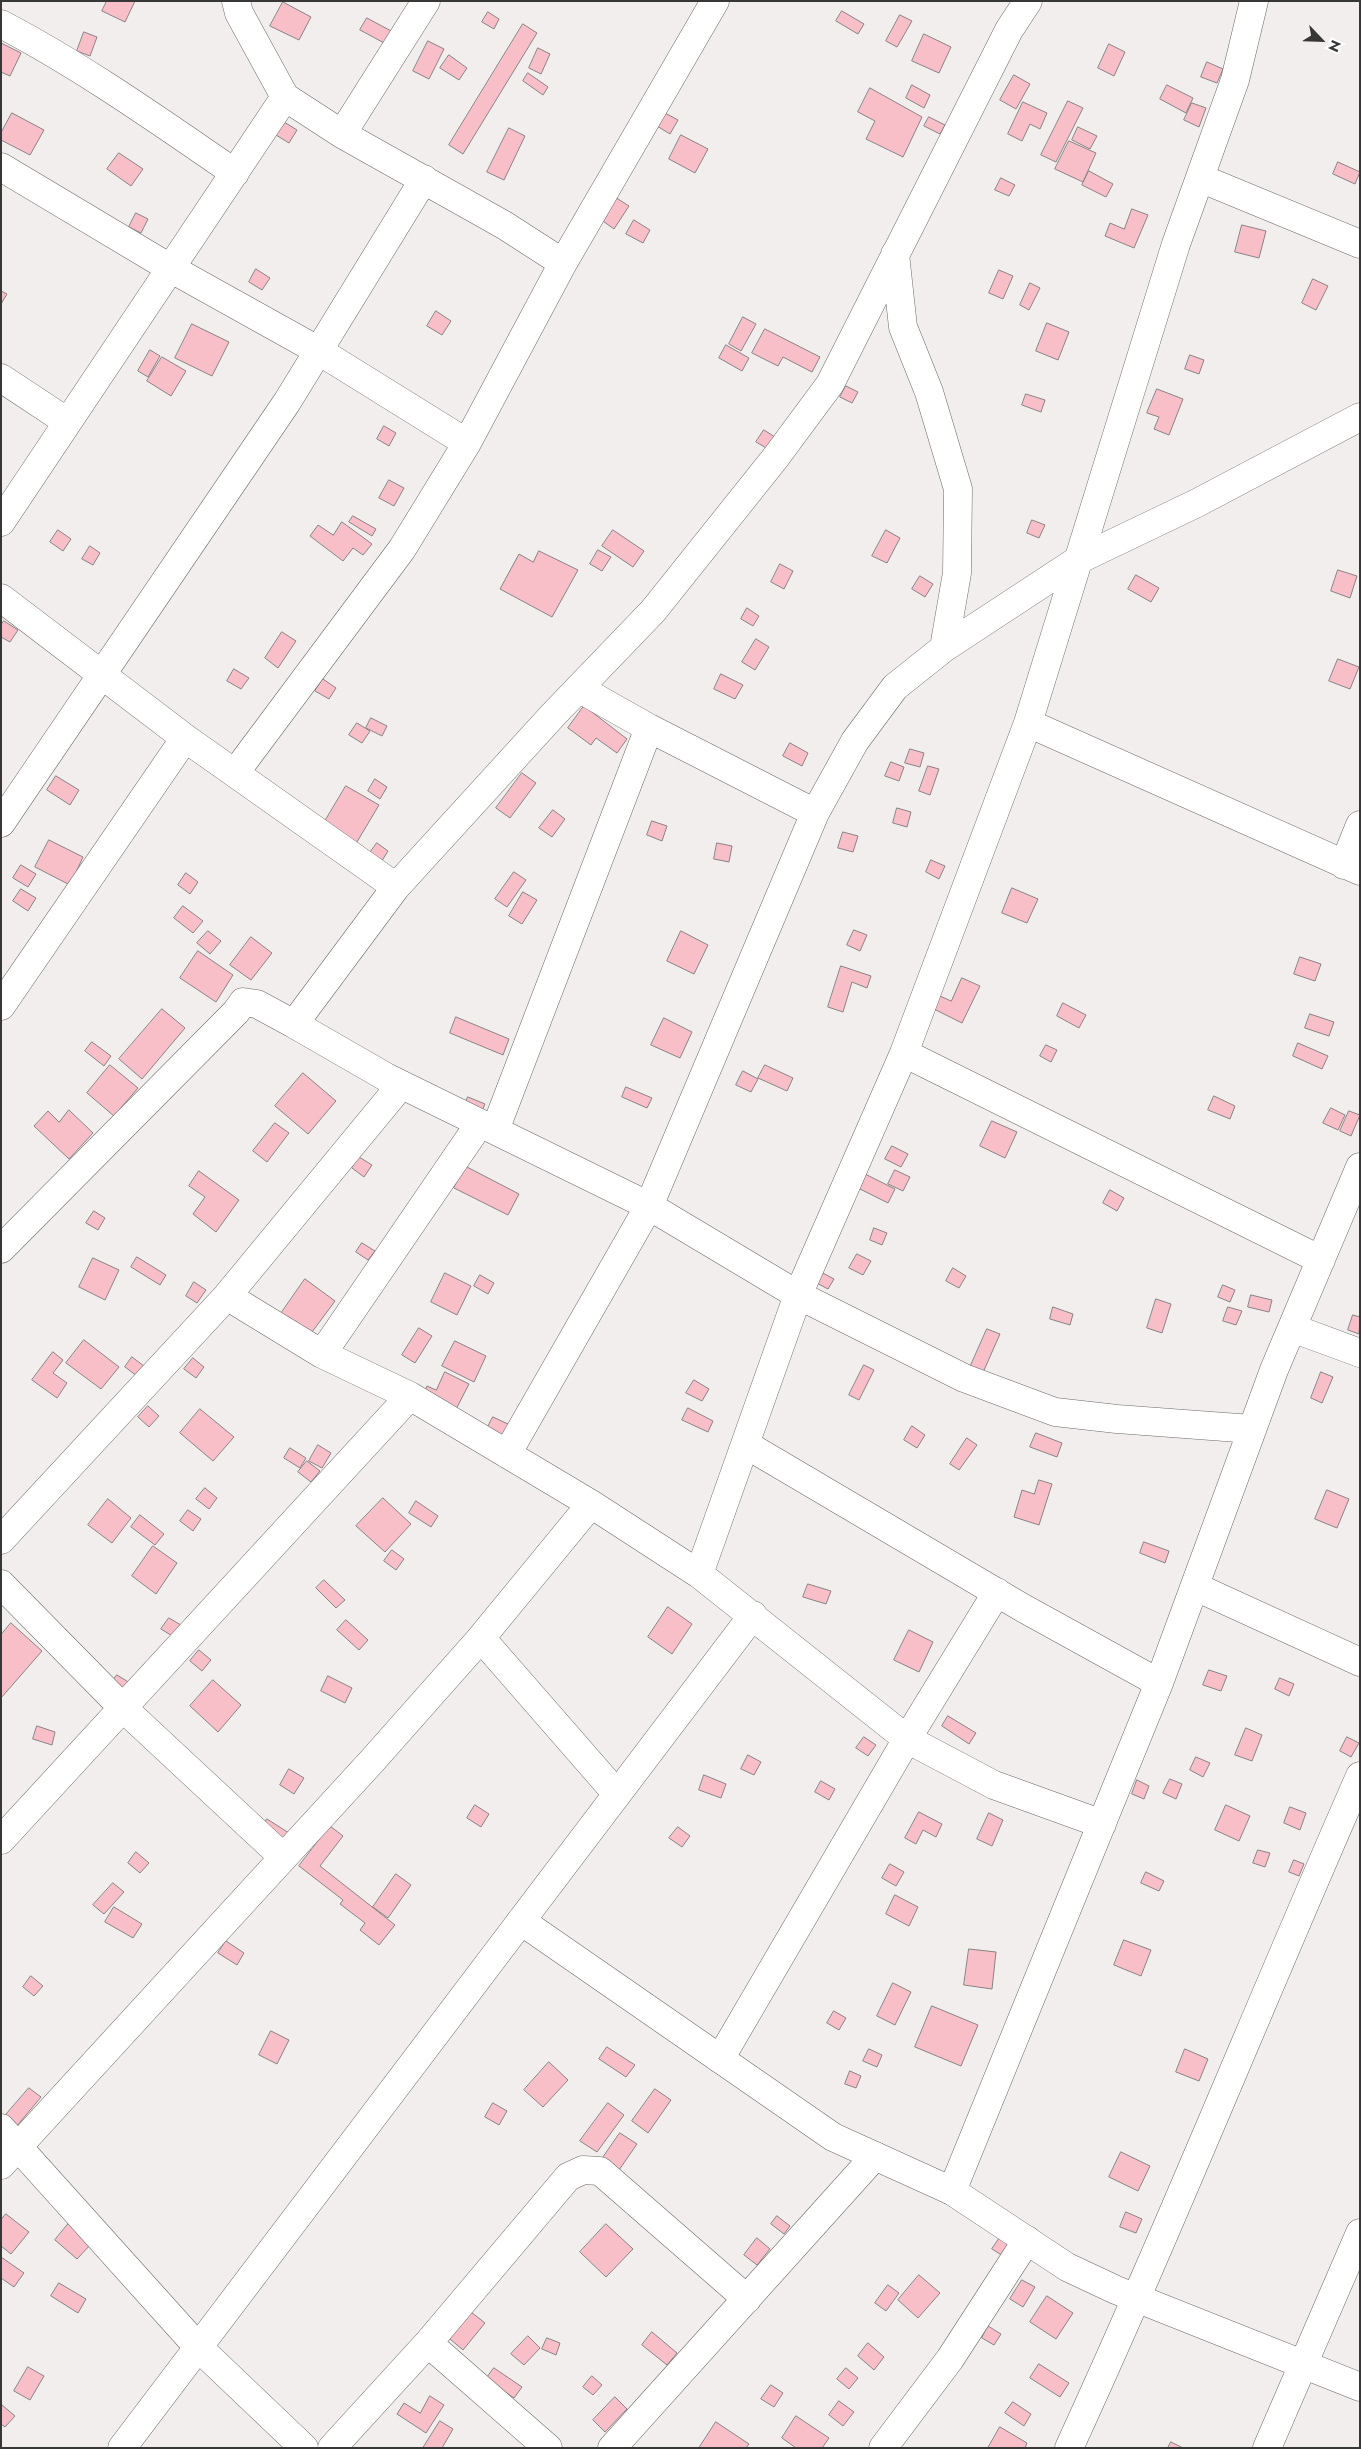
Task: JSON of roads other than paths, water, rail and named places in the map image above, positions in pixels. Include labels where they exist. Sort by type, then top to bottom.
[{"type":"street","points":[[342,134],[426,1]]},
{"type":"street","points":[[235,774],[402,548],[467,443],[563,263],[715,1]]},
{"type":"street","points":[[294,1024],[396,887],[553,715],[653,611],[776,457],[830,384],[1009,30],[1028,1]]},
{"type":"street","points":[[699,1574],[798,1295],[904,1053],[1028,723],[1174,253],[1235,80],[1254,1]]},
{"type":"street","points":[[240,5],[285,97],[342,134],[504,225],[563,263]]},
{"type":"street","points":[[1,24],[40,44],[100,81],[235,173]]},
{"type":"street","points":[[1,522],[66,421],[285,97]]},
{"type":"street","points":[[1,167],[170,268],[319,350],[467,443]]},
{"type":"street","points":[[1200,178],[1360,244]]},
{"type":"street","points":[[1,824],[287,402],[424,180]]},
{"type":"street","points":[[895,254],[903,327],[929,392],[958,489],[957,573],[944,648]]},
{"type":"street","points":[[1,378],[66,421]]},
{"type":"street","points":[[507,1454],[649,1206],[815,813],[854,741],[895,687],[944,648],[1078,560],[1197,503],[1360,417]]},
{"type":"street","points":[[1,598],[185,738],[396,887]]},
{"type":"street","points":[[580,689],[649,728],[815,813]]},
{"type":"street","points":[[1028,723],[1352,868],[1360,825]]},
{"type":"street","points":[[322,1354],[488,1127],[649,728]]},
{"type":"street","points":[[1,1006],[185,738]]},
{"type":"street","points":[[1,1249],[236,1012],[243,1002],[257,1004],[401,1084],[649,1206],[798,1295],[964,1378],[1055,1412],[1252,1428]]},
{"type":"street","points":[[904,1053],[1321,1260]]},
{"type":"street","points":[[1,1540],[227,1296],[401,1084]]},
{"type":"street","points":[[952,2191],[1159,1683],[1196,1588],[1252,1428],[1360,1167]]},
{"type":"street","points":[[227,1296],[322,1354],[410,1396],[591,1504],[699,1574],[907,1739],[994,1785],[1102,1824]]},
{"type":"street","points":[[1292,1328],[1360,1353]]},
{"type":"street","points":[[1,1840],[410,1396]]},
{"type":"street","points":[[745,1444],[997,1592],[1159,1683]]},
{"type":"street","points":[[304,2448],[198,2348],[7,2147],[283,1857],[481,1638],[591,1504]]},
{"type":"street","points":[[1,1584],[122,1708],[283,1857]]},
{"type":"street","points":[[1196,1588],[1360,1662]]},
{"type":"street","points":[[720,2059],[907,1739],[997,1592]]},
{"type":"street","points":[[122,2448],[753,1615]]},
{"type":"street","points":[[481,1638],[617,1794]]},
{"type":"street","points":[[1070,2448],[1138,2298],[1268,1988],[1360,1776]]},
{"type":"street","points":[[521,1921],[833,2137],[952,2191],[1067,2266],[1138,2298],[1360,2387]]},
{"type":"street","points":[[612,2448],[875,2156]]},
{"type":"street","points":[[332,2448],[428,2344],[568,2178],[583,2170],[600,2171],[747,2299]]},
{"type":"street","points":[[1266,2448],[1360,2233]]},
{"type":"street","points":[[883,2448],[950,2359],[1027,2240]]},
{"type":"street","points":[[428,2344],[548,2448]]}]
